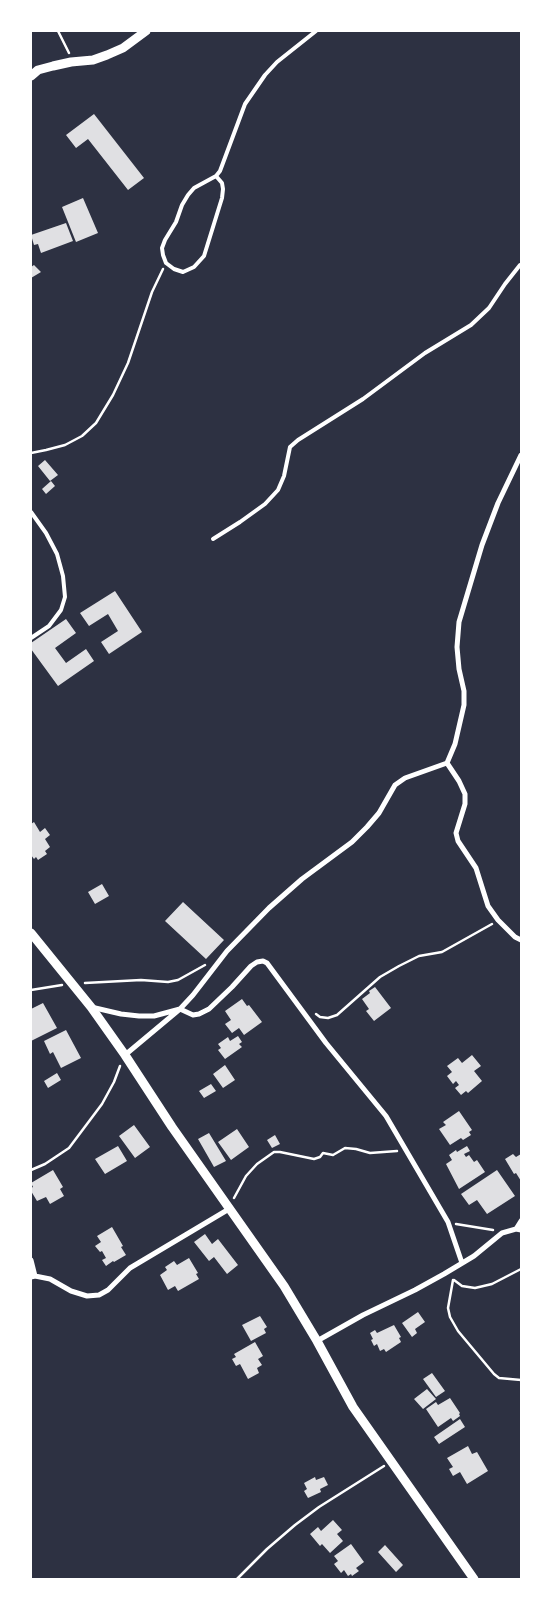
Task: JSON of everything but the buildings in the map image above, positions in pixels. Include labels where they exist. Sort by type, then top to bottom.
[{"type":"street","points":[[31,76],[38,70],[71,62],[93,60],[107,55],[123,48],[146,31]]},
{"type":"street","points":[[125,1055],[180,1009],[227,951],[263,914],[302,879],[352,842],[367,828],[395,785],[405,778],[447,763],[455,744],[464,705],[464,691],[457,647],[459,622],[482,545],[498,503],[521,455]]},
{"type":"street","points":[[447,763],[465,794],[465,804],[456,833],[458,841],[476,868],[488,906],[498,920],[521,940]]},
{"type":"street","points":[[31,934],[91,1007],[172,1127],[284,1286],[353,1407],[474,1579]]},
{"type":"street","points":[[91,1007],[138,1016],[154,1016],[180,1009],[193,1015],[203,1013],[232,987],[251,966],[257,962],[263,961],[267,963],[326,1043],[386,1116],[448,1222],[462,1263]]},
{"type":"street","points":[[31,1260],[33,1276],[50,1279],[71,1291],[86,1296],[99,1295],[108,1290],[130,1268],[229,1209]]},
{"type":"street","points":[[317,1341],[362,1315],[444,1274],[502,1233],[518,1229],[521,1221]]},
{"type":"lane","points":[[216,176],[222,183],[222,198],[204,256],[194,267],[183,272],[174,269],[166,263],[162,248],[176,222],[182,205],[194,188],[216,176],[242,110],[252,93],[277,62],[316,31]]},
{"type":"lane","points":[[213,539],[265,504],[278,490],[284,476],[290,447],[363,399],[425,353],[471,325],[489,308],[504,284],[520,265]]},
{"type":"lane","points":[[31,512],[57,554],[63,576],[65,597],[61,610],[49,626],[31,638]]},
{"type":"path","points":[[58,31],[71,62]]},
{"type":"path","points":[[31,453],[65,445],[82,436],[96,423],[114,395],[128,363],[152,292],[166,263]]},
{"type":"path","points":[[310,1010],[320,1017],[328,1018],[337,1015],[374,983],[398,966],[419,956],[442,952],[474,936],[498,920]]},
{"type":"path","points":[[31,990],[72,982],[94,983],[141,980],[168,982],[178,980],[208,963]]},
{"type":"path","points":[[31,1170],[45,1164],[69,1148],[102,1104],[114,1082],[125,1055]]},
{"type":"path","points":[[229,1209],[246,1176],[257,1164],[274,1152],[314,1159],[320,1157],[323,1153],[333,1155],[346,1148],[370,1153],[406,1149]]},
{"type":"path","points":[[448,1222],[473,1228],[509,1231]]},
{"type":"path","points":[[444,1274],[462,1286],[475,1288],[492,1284],[521,1269]]},
{"type":"path","points":[[453,1280],[448,1308],[450,1317],[458,1331],[499,1378],[521,1380]]},
{"type":"path","points":[[237,1579],[294,1525],[392,1461]]}]
